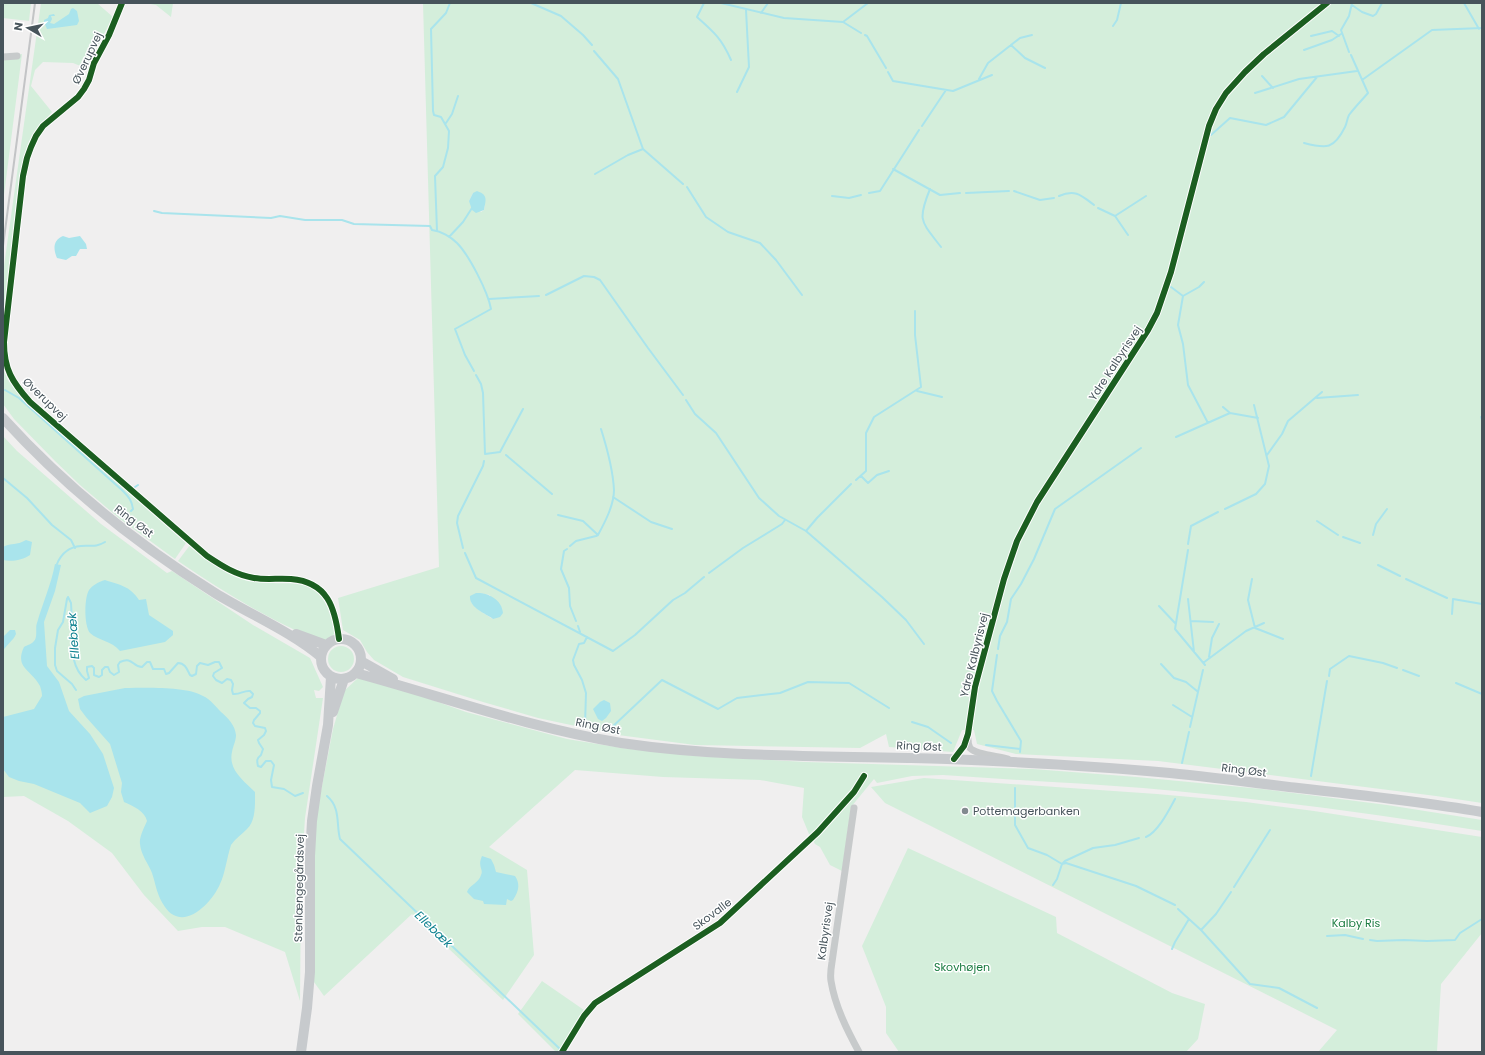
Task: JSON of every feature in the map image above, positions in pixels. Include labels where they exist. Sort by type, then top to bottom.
[{"type":"main road","name":"Ring Øst","points":[[5,421],[44,461],[95,506],[163,558],[215,593],[312,650],[320,657]]},
{"type":"main road","name":"Ring Øst","points":[[266,622],[326,645]]},
{"type":"main road","points":[[339,639],[346,640],[356,647],[360,654],[361,661],[356,673],[344,679],[331,677],[323,669],[320,657],[322,650],[326,645],[339,639]]},
{"type":"main road","name":"Ring Øst","points":[[361,661],[409,687]]},
{"type":"main road","name":"Ring Øst","points":[[356,673],[409,687],[501,716],[564,732],[622,743],[753,755],[954,759],[1169,773],[1391,799],[1482,812]]},
{"type":"main road","name":"Stenlængegårdsvej","points":[[301,1052],[308,1008],[310,972],[310,856],[312,821],[328,725],[331,677]]},
{"type":"main road","name":"Stenlængegårdsvej","points":[[328,725],[344,679]]},
{"type":"street","name":"Øverupvej","points":[[122,3],[109,35],[94,63],[89,80],[84,89],[78,97],[43,126],[36,136],[27,158],[22,184],[4,342],[6,366],[18,389],[30,402],[207,556],[225,568],[240,575],[255,578],[292,579],[315,586],[324,593],[336,616],[339,639]]},
{"type":"street","name":"Ydre Kalbyrisvej","points":[[954,759],[964,746],[968,734],[975,687],[1004,579],[1017,541],[1037,502],[1148,330],[1157,313],[1171,272],[1209,126],[1216,109],[1226,93],[1264,54],[1327,3]]},
{"type":"street","points":[[3,56],[16,56]]},
{"type":"street","points":[[968,734],[969,746],[974,751],[999,756],[1017,762]]},
{"type":"street","name":"Kalbyrisvej","points":[[854,808],[832,962],[831,980],[837,1004],[848,1032],[859,1052]]},
{"type":"green space","points":[[3,3],[31,3],[29,21],[3,18]]},
{"type":"green space","points":[[41,3],[97,3],[113,17],[91,58],[88,69],[73,63],[43,62],[35,70],[31,86],[52,112],[39,127],[25,157],[3,326],[3,273]]},
{"type":"green space","points":[[145,3],[173,3],[171,17],[156,5]]},
{"type":"green space","points":[[423,3],[1482,3],[1482,803],[1158,761],[1016,754],[977,744],[974,730],[962,730],[953,752],[889,747],[886,734],[860,748],[695,745],[618,735],[538,718],[403,677],[374,660],[360,640],[343,630],[338,598],[439,567]],"holes":[[[473,193],[485,204],[484,210],[481,212],[469,201]],[[479,593],[490,595],[493,619],[478,610],[471,602]]]},
{"type":"green space","points":[[22,54],[3,203],[3,57]]},
{"type":"green space","points":[[3,365],[6,377],[18,393],[186,543],[175,559],[120,519],[80,485],[14,419],[3,404]]},
{"type":"green space","points":[[3,436],[17,451],[101,524],[167,573],[172,571],[253,625],[310,658],[323,687],[319,691],[314,690],[316,698],[323,698],[305,818],[301,880],[300,1001],[285,952],[225,927],[202,927],[178,931],[144,895],[112,853],[68,821],[24,796],[3,797]]},
{"type":"green space","points":[[190,545],[206,559],[237,577],[255,581],[297,584],[311,587],[317,591],[327,605],[333,619],[335,628],[334,635],[331,638],[324,640],[309,637],[265,615],[220,589],[178,561]]},
{"type":"green space","points":[[341,646],[351,649],[354,659],[351,669],[341,672],[331,669],[328,659],[331,649]]},
{"type":"green space","points":[[359,677],[407,691],[466,712],[567,739],[622,748],[696,756],[806,762],[1033,769],[1262,789],[1387,805],[1482,820],[1482,831],[1313,806],[1228,796],[1118,786],[943,775],[912,776],[877,783],[874,779],[851,807],[842,871],[830,865],[820,847],[815,844],[809,834],[802,817],[804,788],[760,780],[663,777],[575,770],[489,847],[527,870],[534,955],[503,1000],[412,914],[324,996],[314,982],[313,862],[317,812],[333,729],[344,691]]},
{"type":"green space","name":"Kalby Ris","points":[[924,778],[1157,794],[1246,802],[1482,837],[1482,933],[1441,984],[1437,1052],[1318,1052],[1337,1030],[885,803],[871,787]]},
{"type":"green space","name":"Skovhøjen","points":[[908,848],[1056,917],[1057,933],[1172,993],[1205,1004],[1198,1039],[1186,1052],[899,1052],[886,1033],[886,1007],[862,946]]},
{"type":"green space","points":[[542,981],[584,1010],[559,1052],[556,1052],[518,1014]]},
{"type":"water","points":[[73,8],[77,11],[79,21],[77,25],[47,29],[44,20],[48,18],[49,15],[54,14],[55,16],[51,16],[52,19],[50,23],[54,24],[69,14]]},
{"type":"water","points":[[477,191],[485,196],[486,200],[484,210],[476,213],[472,210],[469,201],[473,193]]},
{"type":"water","points":[[63,236],[69,238],[80,236],[86,244],[87,249],[80,249],[76,256],[72,256],[66,260],[57,258],[55,245],[57,240]]},
{"type":"water","points":[[26,540],[32,542],[30,555],[17,560],[3,560],[3,547]]},
{"type":"water","points":[[55,564],[61,565],[55,591],[44,622],[47,666],[59,682],[69,711],[90,734],[103,754],[114,788],[112,797],[107,806],[90,813],[80,803],[34,784],[9,777],[3,769],[3,717],[34,709],[42,696],[40,686],[25,668],[21,660],[21,654],[24,647],[32,643],[35,639],[36,625]]},
{"type":"water","points":[[105,580],[128,589],[136,595],[139,600],[146,599],[149,615],[173,631],[173,635],[165,642],[120,651],[113,645],[90,633],[86,618],[87,594],[94,585]]},
{"type":"water","points":[[476,593],[489,595],[497,600],[503,613],[500,617],[493,619],[478,610],[472,604],[470,596]]},
{"type":"water","points":[[10,630],[15,630],[16,634],[3,651],[3,637]]},
{"type":"water","points":[[125,688],[176,689],[195,693],[208,699],[233,725],[236,739],[231,758],[232,764],[238,775],[255,792],[252,822],[250,826],[231,845],[223,875],[216,892],[204,906],[188,916],[180,917],[172,914],[162,903],[140,844],[140,838],[147,821],[146,817],[138,809],[124,802],[121,792],[122,783],[110,744],[80,709],[78,699],[84,696]]},
{"type":"water","points":[[604,700],[610,703],[611,711],[602,721],[598,719],[593,709]]},
{"type":"water","points":[[482,856],[491,859],[496,872],[515,876],[517,879],[518,888],[516,894],[513,900],[511,901],[507,899],[506,905],[484,904],[483,901],[474,899],[467,892],[480,878],[482,873],[480,863]]},
{"type":"waterway","points":[[437,231],[435,176],[443,167],[448,148],[449,131],[441,117],[434,115],[433,111],[431,29],[446,13],[450,3]]},
{"type":"waterway","points":[[531,3],[561,16],[592,45]]},
{"type":"waterway","points":[[704,3],[697,17],[717,36],[731,60]]},
{"type":"waterway","points":[[721,3],[784,18],[843,22],[861,33]]},
{"type":"waterway","points":[[761,13],[768,3]]},
{"type":"waterway","points":[[843,22],[868,3]]},
{"type":"waterway","points":[[1113,26],[1117,20],[1121,3]]},
{"type":"waterway","points":[[1349,52],[1341,30],[1349,16],[1352,3]]},
{"type":"waterway","points":[[1352,5],[1362,12],[1373,16],[1376,14],[1382,3]]},
{"type":"waterway","points":[[1464,3],[1479,29]]},
{"type":"waterway","points":[[737,92],[749,67],[746,10]]},
{"type":"waterway","points":[[1362,80],[1432,30],[1482,28]]},
{"type":"waterway","points":[[1311,36],[1332,31],[1339,36]]},
{"type":"waterway","points":[[1304,50],[1332,40],[1341,34]]},
{"type":"waterway","points":[[865,35],[886,68]]},
{"type":"waterway","points":[[979,79],[988,63],[1020,38],[1032,35]]},
{"type":"waterway","points":[[1011,45],[1025,58],[1045,68]]},
{"type":"waterway","points":[[594,51],[618,79],[643,149],[683,184]]},
{"type":"waterway","points":[[1304,143],[1329,146],[1337,140],[1346,126],[1349,115],[1368,93],[1351,55]]},
{"type":"waterway","points":[[1255,93],[1299,79],[1357,71]]},
{"type":"waterway","points":[[888,72],[893,81],[953,91],[992,75]]},
{"type":"waterway","points":[[1262,76],[1273,88]]},
{"type":"waterway","points":[[1211,135],[1230,118],[1266,125],[1284,117],[1317,77]]},
{"type":"waterway","points":[[922,126],[946,90]]},
{"type":"waterway","points":[[446,123],[452,114],[458,96]]},
{"type":"waterway","points":[[869,193],[880,191],[919,130]]},
{"type":"waterway","points":[[595,174],[628,155],[643,149]]},
{"type":"waterway","points":[[893,169],[940,195],[960,193]]},
{"type":"waterway","points":[[687,187],[706,217],[728,232],[760,243],[776,260],[802,295]]},
{"type":"waterway","points":[[930,189],[922,215],[925,226],[941,247]]},
{"type":"waterway","points":[[966,193],[1009,191]]},
{"type":"waterway","points":[[1014,191],[1040,200],[1054,198]]},
{"type":"waterway","points":[[1059,196],[1069,193],[1078,194],[1094,205]]},
{"type":"waterway","points":[[832,196],[849,198],[861,195]]},
{"type":"waterway","points":[[1115,216],[1146,196]]},
{"type":"waterway","points":[[449,237],[463,222],[472,208]]},
{"type":"waterway","points":[[1098,208],[1115,216],[1128,235]]},
{"type":"waterway","points":[[154,211],[162,213],[271,218],[280,216],[305,220],[342,220],[354,224],[430,226],[432,230],[442,233],[452,239],[462,249],[477,274],[489,302],[491,309],[455,329],[465,355],[474,371]]},
{"type":"waterway","points":[[546,295],[584,276],[594,277],[600,280],[683,395]]},
{"type":"waterway","points":[[1183,296],[1199,287],[1204,282]]},
{"type":"waterway","points":[[1171,287],[1183,296],[1178,325],[1183,344],[1188,385],[1208,423]]},
{"type":"waterway","points":[[489,299],[539,296]]},
{"type":"waterway","points":[[856,480],[866,471],[866,433],[874,417],[921,387],[915,335],[915,311]]},
{"type":"waterway","points":[[476,375],[481,384],[483,393],[485,454],[500,452],[523,409]]},
{"type":"waterway","points":[[5,390],[19,398],[123,491],[131,501],[133,509],[131,511]]},
{"type":"waterway","points":[[917,391],[942,397]]},
{"type":"waterway","points":[[1267,455],[1282,434],[1288,421],[1322,392]]},
{"type":"waterway","points":[[1317,398],[1358,395]]},
{"type":"waterway","points":[[686,400],[695,414],[716,433],[759,498],[779,516],[806,531],[882,597],[906,620],[924,644]]},
{"type":"waterway","points":[[1225,509],[1256,494],[1265,484],[1269,466],[1254,405]]},
{"type":"waterway","points":[[1223,407],[1230,413]]},
{"type":"waterway","points":[[1176,437],[1230,413],[1258,418]]},
{"type":"waterway","points":[[570,546],[576,541],[598,535],[611,507],[614,496],[612,475],[601,429]]},
{"type":"waterway","points":[[998,649],[1000,636],[1007,622],[1011,599],[1034,559],[1055,509],[1141,448]]},
{"type":"waterway","points":[[506,455],[552,494]]},
{"type":"waterway","points":[[463,548],[457,523],[458,516],[483,466],[484,461]]},
{"type":"waterway","points":[[861,476],[868,483],[877,475],[889,471]]},
{"type":"waterway","points":[[3,478],[27,498],[52,525],[71,540],[75,548]]},
{"type":"waterway","points":[[806,531],[851,484]]},
{"type":"waterway","points":[[613,497],[651,522],[672,529]]},
{"type":"waterway","points":[[1373,535],[1376,524],[1387,509]]},
{"type":"waterway","points":[[1188,544],[1191,526],[1218,512]]},
{"type":"waterway","points":[[558,515],[583,521],[598,535]]},
{"type":"waterway","points":[[709,573],[743,548],[782,524],[785,520]]},
{"type":"waterway","points":[[1317,521],[1338,535]]},
{"type":"waterway","points":[[1343,537],[1360,543]]},
{"type":"waterway","points":[[57,564],[63,554],[69,549],[81,546],[96,546],[105,542]]},
{"type":"waterway","points":[[567,549],[564,551],[561,569],[569,588],[570,606],[576,621]]},
{"type":"waterway","points":[[1188,550],[1175,629],[1205,665]]},
{"type":"waterway","points":[[465,553],[476,578],[613,651],[635,635],[673,600],[685,593],[704,577]]},
{"type":"waterway","points":[[1378,565],[1400,576]]},
{"type":"waterway","points":[[1252,579],[1248,600],[1255,628],[1283,639]]},
{"type":"waterway","points":[[1406,579],[1447,598]]},
{"type":"waterway","name":"Ellebæk","points":[[76,690],[72,684],[57,671],[55,665],[55,648],[58,630],[63,622],[68,597],[71,603],[74,660],[81,676],[86,680],[89,678],[87,667],[92,666],[94,668],[94,675],[99,677],[102,675],[102,670],[105,667],[108,667],[110,672],[114,675],[119,672],[118,665],[124,660],[128,660],[139,667],[142,667],[147,662],[150,662],[153,669],[164,669],[166,674],[169,673],[178,663],[180,663],[186,667],[192,676],[196,674],[197,666],[200,663],[208,665],[219,662],[222,668],[214,673],[213,676],[216,680],[222,683],[227,679],[231,680],[233,684],[233,694],[250,691],[253,694],[252,697],[244,703],[250,708],[256,708],[260,711],[253,723],[255,726],[265,728],[266,731],[258,740],[263,749],[257,761],[258,766],[261,767],[266,761],[271,761],[274,765],[271,780],[272,787],[284,789],[295,796],[303,793]]},
{"type":"waterway","points":[[1188,599],[1194,652]]},
{"type":"waterway","points":[[1452,614],[1453,599],[1482,604]]},
{"type":"waterway","points":[[1159,606],[1175,623]]},
{"type":"waterway","points":[[1191,621],[1213,622]]},
{"type":"waterway","points":[[1203,663],[1246,631],[1264,623]]},
{"type":"waterway","points":[[1209,657],[1212,638],[1219,624]]},
{"type":"waterway","points":[[578,626],[580,632]]},
{"type":"waterway","points":[[585,725],[586,693],[573,660],[579,644],[584,643],[587,637]]},
{"type":"waterway","points":[[997,655],[992,691],[1021,741],[1020,752]]},
{"type":"waterway","points":[[1329,676],[1330,669],[1349,656],[1383,663],[1397,668]]},
{"type":"waterway","points":[[1161,664],[1174,678],[1186,682],[1197,691]]},
{"type":"waterway","points":[[1190,727],[1203,670]]},
{"type":"waterway","points":[[1403,670],[1419,676]]},
{"type":"waterway","points":[[610,729],[662,680],[718,709],[737,698],[780,693],[808,682],[849,683],[889,708]]},
{"type":"waterway","points":[[1311,776],[1327,681]]},
{"type":"waterway","points":[[1456,683],[1482,694]]},
{"type":"waterway","points":[[1173,705],[1192,717]]},
{"type":"waterway","points":[[912,722],[928,727],[951,743]]},
{"type":"waterway","points":[[1182,763],[1189,732]]},
{"type":"waterway","points":[[986,745],[1020,749]]},
{"type":"waterway","points":[[1015,788],[1015,825],[1028,848],[1047,855],[1062,864],[1057,879],[1053,885]]},
{"type":"waterway","name":"Ellebæk","points":[[327,796],[336,811],[340,839],[561,1050]]},
{"type":"waterway","points":[[1146,837],[1159,826],[1175,799]]},
{"type":"waterway","points":[[1234,887],[1270,830]]},
{"type":"waterway","points":[[1062,864],[1065,861],[1093,848],[1115,845],[1139,838]]},
{"type":"waterway","points":[[1062,864],[1066,863],[1136,886],[1175,905]]},
{"type":"waterway","points":[[1201,930],[1216,914],[1231,892]]},
{"type":"waterway","points":[[1178,909],[1201,930],[1250,984],[1279,988],[1317,1008]]},
{"type":"waterway","points":[[1172,949],[1189,919]]},
{"type":"waterway","points":[[1370,940],[1455,940],[1460,933],[1482,919]]},
{"type":"waterway","points":[[1327,936],[1345,935],[1363,939]]},
{"type":"railway","points":[[3,246],[35,3]]},
{"type":"cycle path","points":[[122,3],[109,35],[94,63],[89,80],[84,89],[78,97],[43,126],[36,136],[27,158],[23,176],[4,342],[7,368],[18,388],[30,402],[207,556],[224,567],[247,577],[259,579],[291,579],[304,581],[314,585],[327,598],[332,607],[339,639]]},
{"type":"cycle path","points":[[954,759],[964,746],[968,734],[975,687],[1004,579],[1017,541],[1037,502],[1148,330],[1157,313],[1171,272],[1209,126],[1216,109],[1226,93],[1245,72],[1264,54],[1327,3]]},
{"type":"cycle path","name":"Skovalle","points":[[562,1052],[584,1016],[595,1003],[720,923],[818,832],[854,792],[864,776]]},
{"type":"place","name":"Pottemagerbanken","points":[[965,811]]}]
